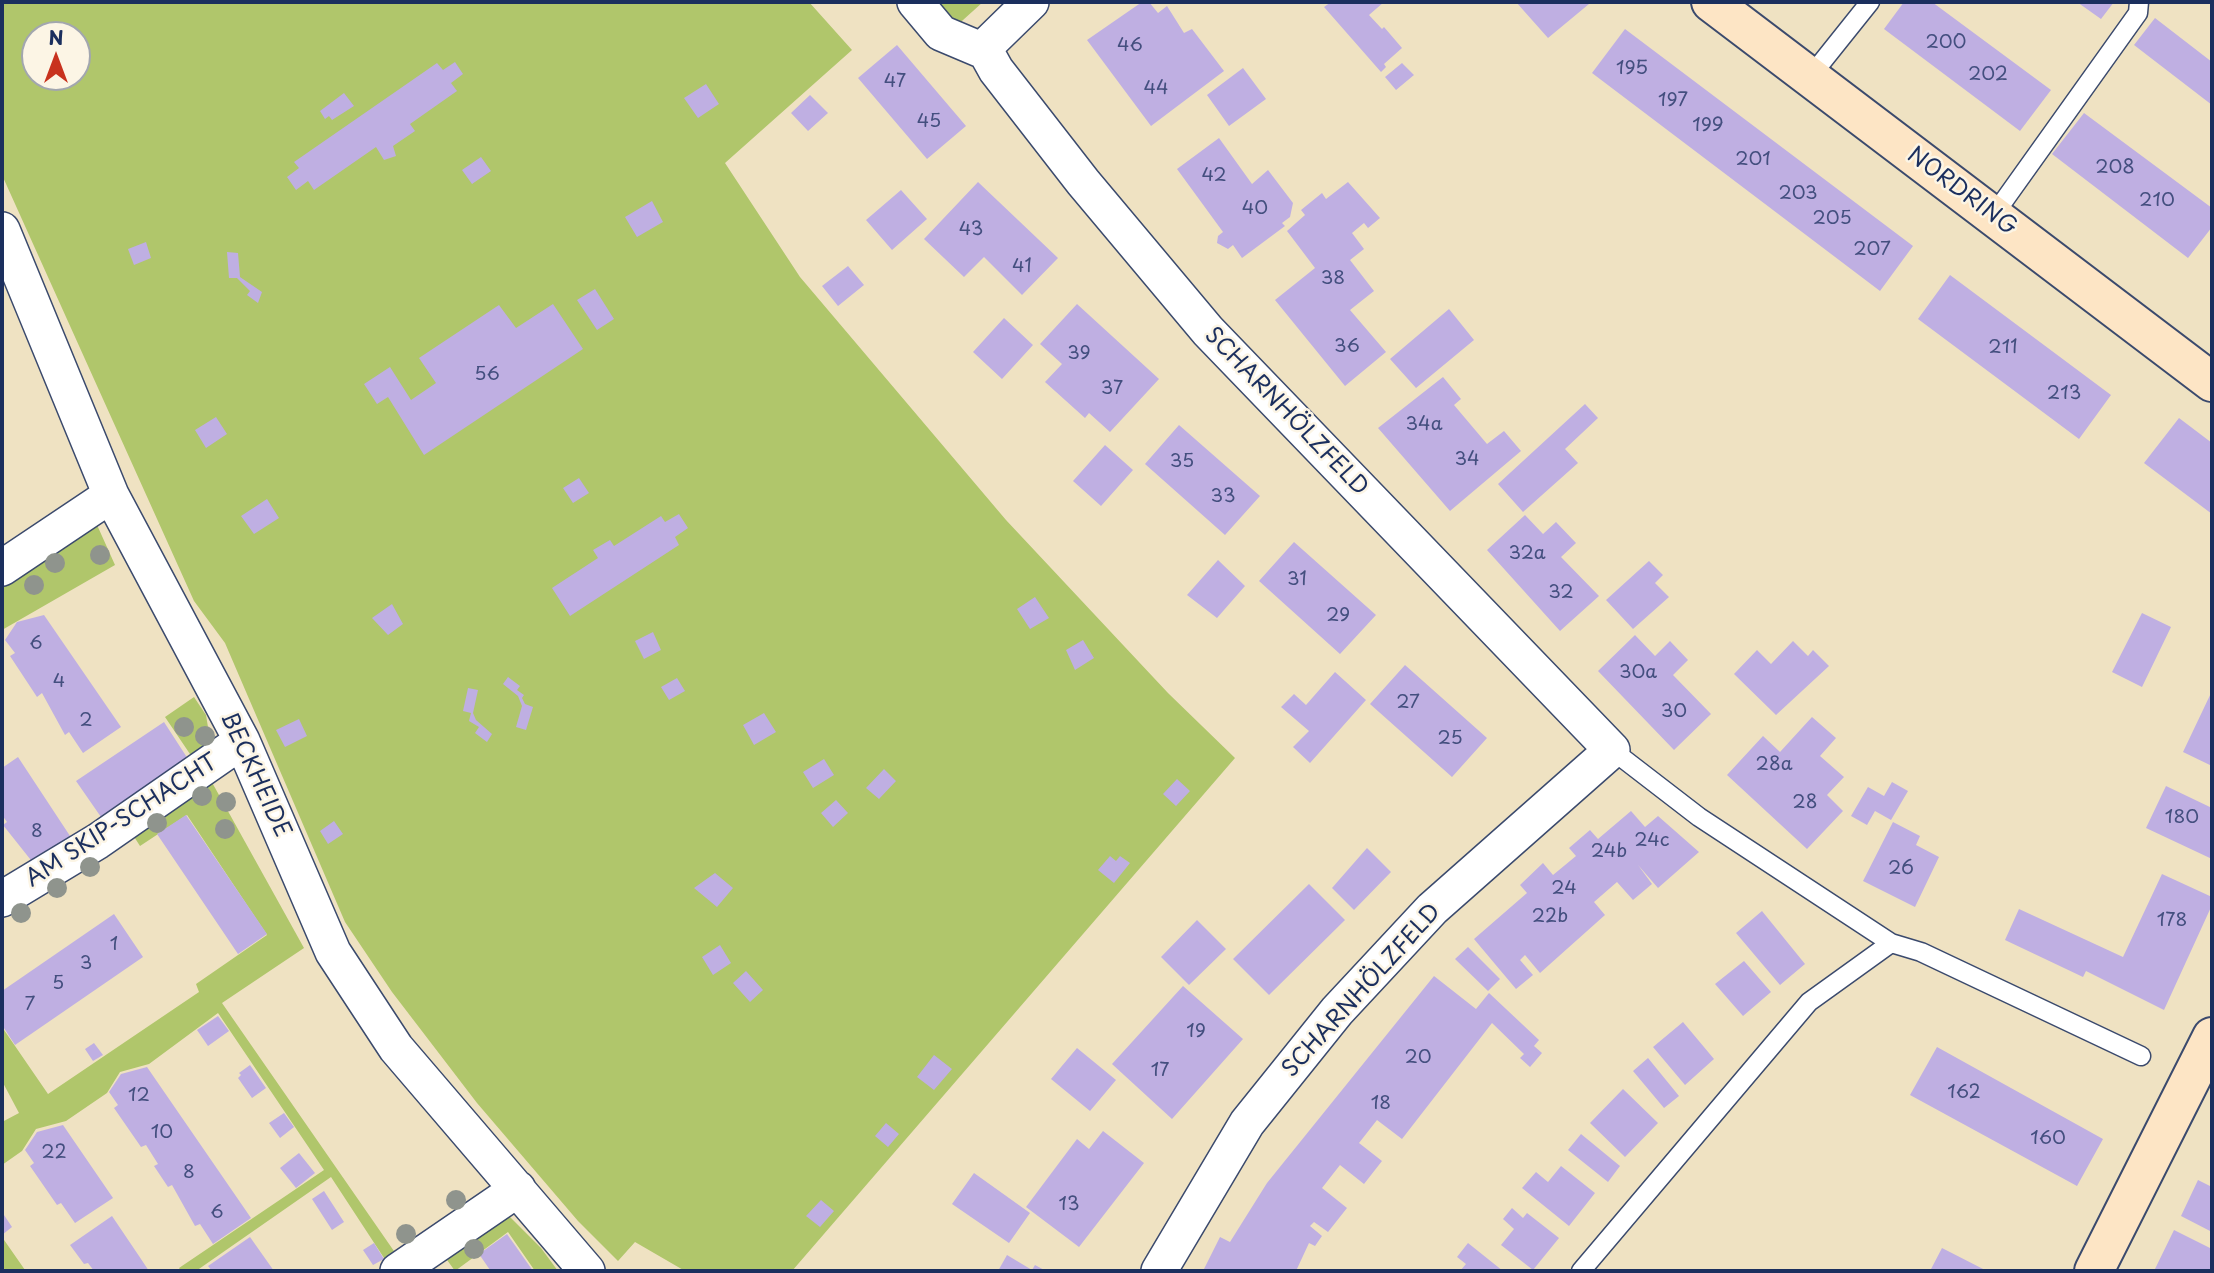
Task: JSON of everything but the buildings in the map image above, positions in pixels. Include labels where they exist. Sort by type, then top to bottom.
[{"type":"street","points":[[915,2],[941,33],[986,52],[991,41],[1031,2]]},
{"type":"street","name":"NORDRING","points":[[1711,2],[2212,382]]},
{"type":"street","name":"SCHARNHÖLZFELD","points":[[986,52],[989,62],[1083,182],[1208,331],[1612,750],[1432,909],[1337,1011],[1247,1123],[1159,1271]]},
{"type":"street","name":"BECKHEIDE","points":[[2,230],[111,495],[242,741],[333,952],[396,1048],[587,1271]]},
{"type":"street","points":[[2,568],[111,495]]},
{"type":"street","name":"AM SKIP-SCHACHT","points":[[2,899],[98,841],[242,741]]},
{"type":"street","points":[[2094,1271],[2212,1037]]},
{"type":"street","points":[[398,1271],[518,1189]]},
{"type":"lane","points":[[1810,77],[1870,2]]},
{"type":"lane","points":[[1993,216],[2138,13],[2139,2]]},
{"type":"lane","name":"SCHARNHÖLZFELD","points":[[1612,750],[1699,817],[1891,943],[1921,952],[2141,1055]]},
{"type":"lane","points":[[1581,1271],[1809,1002],[1891,943]]},
{"type":"green space","points":[[2,2],[809,2],[852,50],[725,163],[800,277],[1006,520],[1168,693],[1235,758],[792,1271],[685,1271],[635,1242],[618,1261],[578,1221],[477,1103],[392,992],[345,922],[225,643],[194,601],[2,175]]},
{"type":"green space","points":[[929,2],[983,2],[953,29]]},
{"type":"green space","points":[[93,516],[115,565],[2,630],[2,579]]},
{"type":"green space","points":[[194,697],[206,715],[210,739],[192,757],[165,717]]},
{"type":"green space","points":[[209,777],[304,948],[222,1003],[396,1254],[386,1261],[331,1177],[196,1271],[181,1271],[179,1268],[324,1170],[218,1013],[149,1064],[120,1072],[107,1093],[66,1121],[36,1129],[22,1151],[2,1165],[2,1122],[19,1113],[2,1081],[2,1027],[48,1094],[199,992],[196,984],[267,935],[187,815],[140,846],[131,832]]},
{"type":"green space","points":[[503,1210],[541,1248],[558,1271],[535,1271],[508,1232],[455,1271],[442,1253]]},
{"type":"green space","points":[[2,1237],[25,1271],[6,1271],[2,1266]]}]
